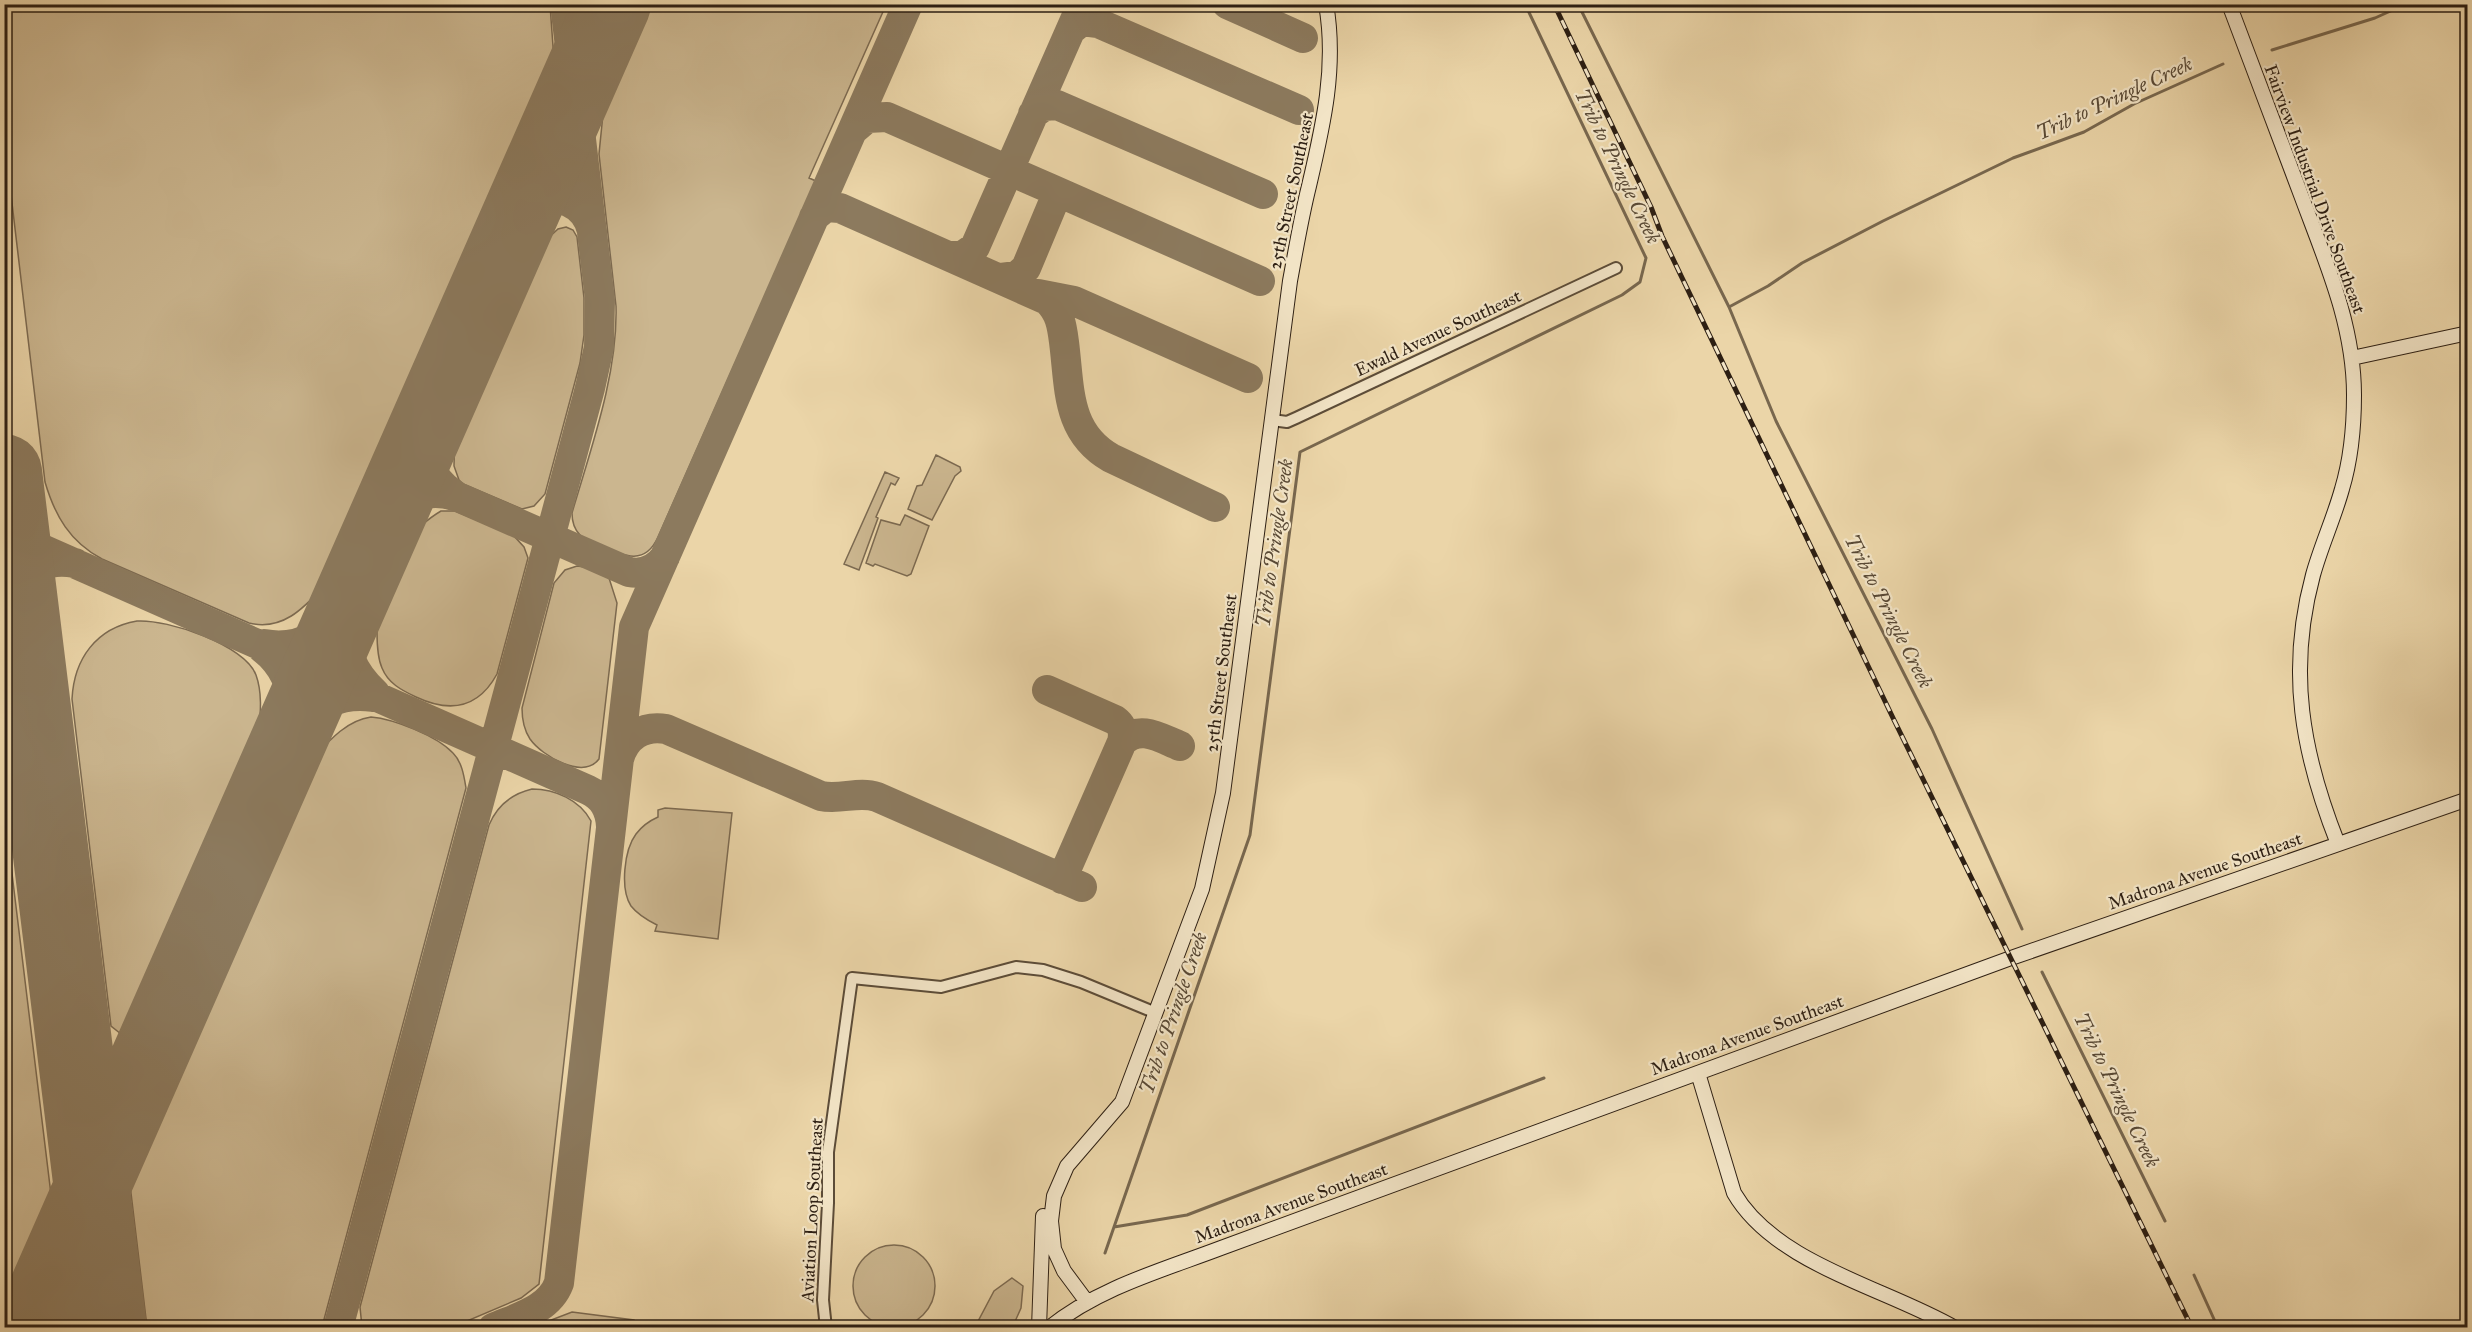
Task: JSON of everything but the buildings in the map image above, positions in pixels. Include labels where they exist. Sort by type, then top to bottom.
[{"type":"main road","name":"25th Street Southeast","points":[[1087,1302],[1064,1271],[1054,1249],[1051,1221],[1054,1196],[1067,1166],[1122,1102],[1194,915],[1210,860],[1223,793],[1297,240],[1328,100],[1330,62],[1326,4]]},
{"type":"main road","name":"Fairview Industrial Drive Southeast","points":[[2229,4],[2330,270],[2345,320],[2352,358],[2352,426],[2346,473],[2313,573],[2307,597],[2299,659],[2300,703],[2305,739],[2313,774],[2338,844]]},
{"type":"main road","points":[[2352,358],[2468,333]]},
{"type":"main road","name":"Madrona Avenue Southeast","points":[[1049,1328],[1087,1302],[1221,1248],[2011,958],[2468,799]]},
{"type":"main road","points":[[1698,1073],[1734,1193],[1744,1210],[1789,1250],[1956,1328]]},
{"type":"main road","points":[[1039,1328],[1043,1218],[1047,1204],[1054,1196]]},
{"type":"street","name":"Ewald Avenue Southeast","points":[[1272,420],[1287,422],[1616,268]]},
{"type":"street","name":"Aviation Loop Southeast","points":[[826,1328],[823,1300],[828,1216],[828,1152],[852,978],[941,987],[1016,967],[1034,969],[1081,982],[1156,1013]]},
{"type":"shaded area","points":[[4,5],[550,5],[554,60],[550,83],[331,579],[305,606],[285,619],[262,625],[249,623],[102,559],[81,545],[59,517],[45,482],[5,144]]},
{"type":"shaded area","points":[[641,5],[886,5],[809,178],[816,181],[658,537],[647,552],[633,556],[618,553],[582,537],[575,528],[572,513],[602,411],[613,358],[616,306],[599,154],[606,84]]},
{"type":"shaded area","points":[[566,227],[573,230],[577,237],[584,298],[584,335],[580,363],[545,494],[534,506],[522,509],[463,484],[459,480],[454,466],[455,426],[531,254],[558,229]]},
{"type":"shaded area","points":[[936,455],[960,467],[961,471],[955,476],[932,520],[908,509],[917,486],[922,485]]},
{"type":"shaded area","points":[[885,472],[899,478],[895,485],[891,483],[876,517],[878,518],[859,570],[844,564]]},
{"type":"shaded area","points":[[441,511],[455,511],[513,535],[524,547],[528,558],[497,674],[481,695],[462,705],[452,706],[428,702],[405,692],[391,682],[382,668],[377,642],[379,602],[394,563],[403,545],[411,536]]},
{"type":"shaded area","points":[[905,515],[929,526],[911,574],[907,576],[866,563],[881,520],[900,525]]},
{"type":"shaded area","points":[[577,566],[585,567],[609,578],[617,603],[599,759],[592,765],[583,767],[563,763],[536,746],[526,732],[522,712],[554,583],[565,570]]},
{"type":"shaded area","points":[[137,621],[167,624],[185,629],[222,644],[237,654],[249,664],[256,675],[260,692],[260,710],[258,745],[133,1029],[121,1034],[111,1026],[72,699],[77,671],[90,648],[110,631]]},
{"type":"shaded area","points":[[371,717],[415,729],[437,740],[459,761],[466,788],[322,1327],[147,1327],[128,1168],[306,766],[343,729],[361,719]]},
{"type":"shaded area","points":[[532,789],[549,791],[566,797],[580,807],[591,821],[539,1284],[521,1298],[453,1327],[362,1327],[360,1307],[489,825],[496,812],[506,802]]},
{"type":"shaded area","points":[[665,808],[732,813],[718,939],[655,931],[657,925],[637,912],[628,899],[625,890],[625,870],[632,841],[643,826],[658,817],[658,810]]},
{"type":"shaded area","points":[[5,841],[9,849],[53,1211],[9,1312],[5,1316]]},
{"type":"shaded area","points":[[894,1245],[910,1248],[923,1257],[932,1270],[935,1286],[932,1302],[923,1315],[910,1324],[894,1327],[878,1324],[865,1315],[856,1302],[853,1286],[856,1270],[865,1257],[878,1248]]},
{"type":"shaded area","points":[[1012,1278],[1023,1286],[1021,1308],[1013,1326],[975,1327],[994,1291]]},
{"type":"shaded area","points":[[572,1312],[634,1320],[635,1327],[533,1327]]},
{"type":"waterway","name":"Trib to Pringle Creek","points":[[1114,1227],[1250,835],[1300,452],[1622,295],[1640,282],[1646,258],[1525,4]]},
{"type":"waterway","name":"Trib to Pringle Creek","points":[[1578,4],[1729,307],[1776,421],[1932,729],[2022,929]]},
{"type":"waterway","name":"Trib to Pringle Creek","points":[[2272,50],[2375,18],[2406,4]]},
{"type":"waterway","name":"Trib to Pringle Creek","points":[[1729,307],[1768,286],[1802,263],[1883,221],[2013,158],[2084,132],[2134,104],[2223,64]]},
{"type":"waterway","name":"Trib to Pringle Creek","points":[[2042,972],[2165,1221]]},
{"type":"waterway","name":"Trib to Pringle Creek","points":[[1105,1253],[1114,1227],[1187,1215],[1544,1078]]},
{"type":"waterway","name":"Trib to Pringle Creek","points":[[2194,1275],[2218,1328]]},
{"type":"taxiway","points":[[338,1328],[590,388],[599,347],[600,300],[565,4]]},
{"type":"taxiway","points":[[493,1328],[532,1312],[548,1300],[559,1283],[634,627],[908,4]]},
{"type":"taxiway","points":[[950,256],[962,256],[975,247],[1082,4]]},
{"type":"taxiway","points":[[1227,4],[1303,38]]},
{"type":"taxiway","points":[[1071,30],[1082,21],[1098,23],[1299,110]]},
{"type":"taxiway","points":[[1033,114],[1044,106],[1057,105],[1263,194]]},
{"type":"taxiway","points":[[853,130],[867,118],[887,117],[1049,188],[1053,193],[1054,201],[1026,268],[1017,276],[1001,278]]},
{"type":"taxiway","points":[[1049,188],[1260,281]]},
{"type":"taxiway","points":[[514,228],[532,206],[541,201],[560,199],[577,207],[589,221],[592,231]]},
{"type":"taxiway","points":[[814,217],[826,207],[840,208],[1047,300],[1058,314],[1073,408],[1086,436],[1111,458],[1215,507]]},
{"type":"taxiway","points":[[1038,294],[1074,301],[1248,378]]},
{"type":"taxiway","points":[[431,417],[425,441],[426,458],[433,474],[444,487],[458,497]]},
{"type":"taxiway","points":[[383,526],[408,500],[424,494],[441,493],[458,497],[629,572],[640,573],[649,570],[665,557]]},
{"type":"taxiway","points":[[8,500],[17,525],[33,545],[588,790],[605,804],[611,826]]},
{"type":"taxiway","points":[[21,607],[27,585],[37,570],[52,563],[75,563]]},
{"type":"taxiway","points":[[354,591],[345,629],[347,649],[355,669],[375,693]]},
{"type":"taxiway","points":[[264,644],[290,644],[314,636],[334,620],[343,610],[349,598]]},
{"type":"taxiway","points":[[262,648],[276,661],[286,677],[292,695],[293,714],[288,742]]},
{"type":"taxiway","points":[[1047,690],[1115,720],[1123,733],[1122,742],[1062,879]]},
{"type":"taxiway","points":[[4,740],[23,720],[31,693]]},
{"type":"taxiway","points":[[288,742],[301,725],[326,704],[353,696],[373,697]]},
{"type":"taxiway","points":[[619,759],[626,744],[636,734],[650,729],[666,729],[821,796],[870,795],[877,797],[1082,887]]},
{"type":"taxiway","points":[[1122,742],[1129,737],[1143,733],[1158,736],[1180,746]]},
{"type":"taxiway","points":[[4,751],[26,760],[31,765],[38,776],[43,792]]},
{"type":"runway","points":[[30,1328],[613,4]]},
{"type":"runway","points":[[4,472],[109,1328]]},
{"type":"railway","points":[[1554,4],[1651,207],[1662,236],[1894,720],[2192,1328]]}]
